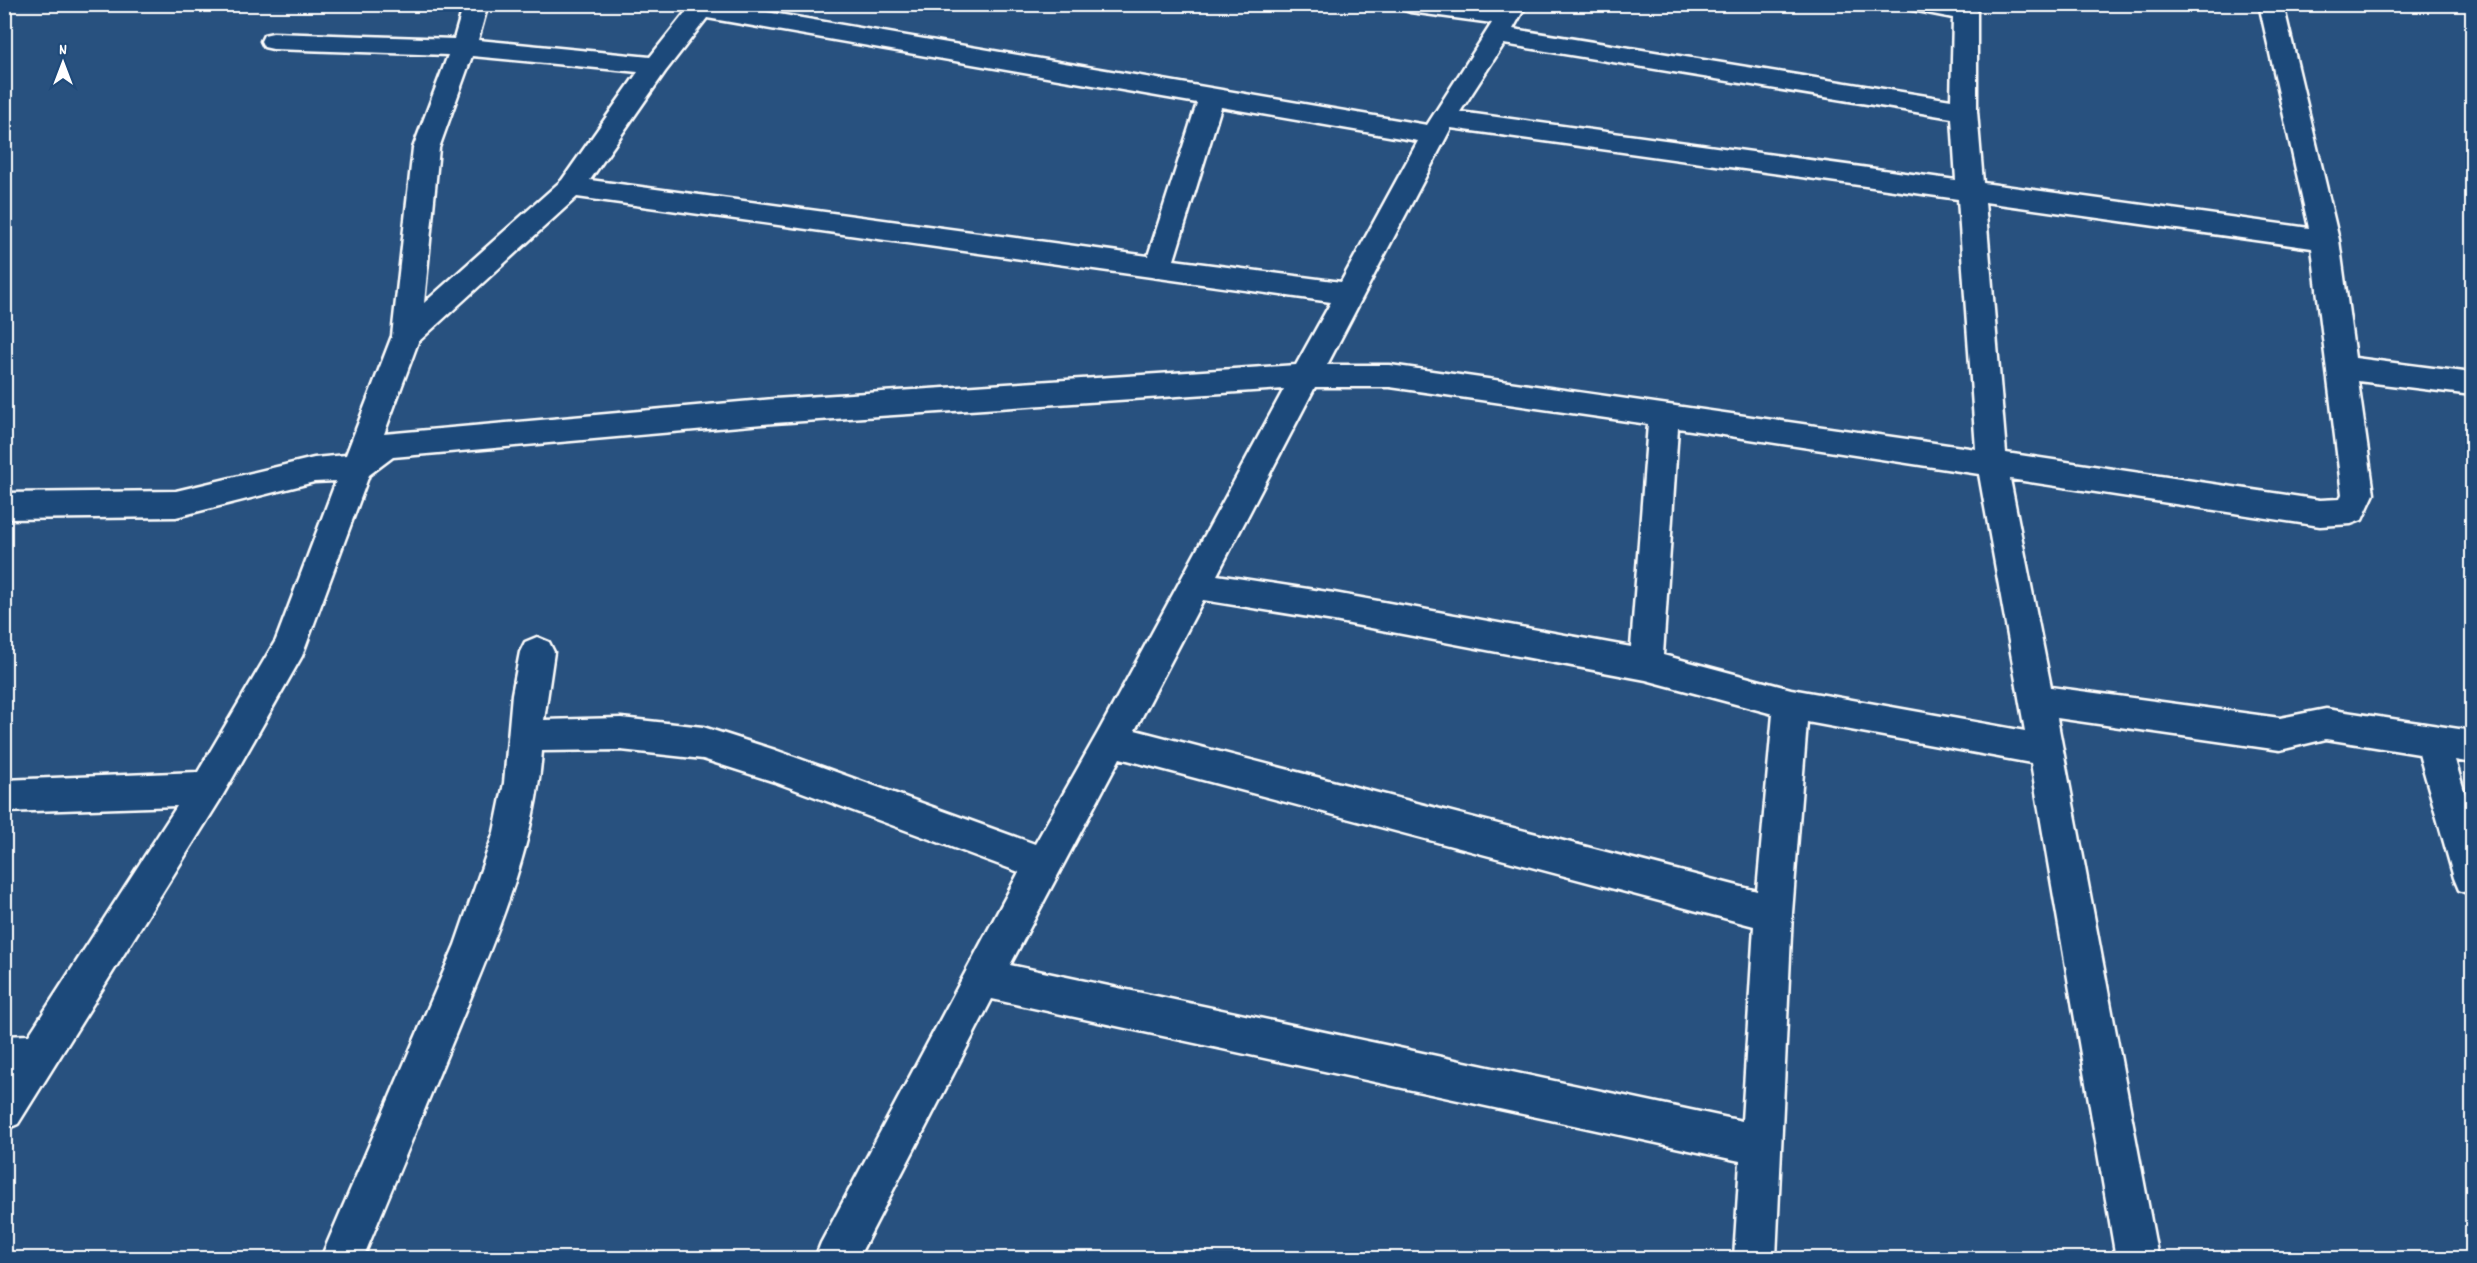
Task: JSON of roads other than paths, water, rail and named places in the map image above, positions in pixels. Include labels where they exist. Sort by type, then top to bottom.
[{"type":"street","points":[[4,1110],[22,1055],[208,788],[290,646],[406,336],[426,148],[464,47],[476,4]]},
{"type":"street","points":[[1410,4],[1507,19],[1964,111]]},
{"type":"street","points":[[1916,4],[1965,8],[1964,111],[1992,463],[2137,1258]]},
{"type":"street","points":[[4,506],[176,504],[314,470],[358,467],[386,446],[774,411],[1307,376],[1390,376],[1664,414],[2320,513],[2351,511],[2358,494],[2325,240],[2271,4]]},
{"type":"street","points":[[406,336],[571,187],[656,66],[703,7],[1212,96],[1970,191],[2325,240]]},
{"type":"street","points":[[836,1258],[985,979],[1043,864],[1112,740],[1439,126],[1507,19]]},
{"type":"street","points":[[273,41],[464,47],[656,66]]},
{"type":"street","points":[[1158,268],[1212,96]]},
{"type":"street","points":[[571,187],[1350,294]]},
{"type":"street","points":[[2340,367],[2472,384]]},
{"type":"street","points":[[1646,665],[1664,414]]},
{"type":"street","points":[[1195,585],[1334,607],[1646,665],[1791,704],[2045,750]]},
{"type":"street","points":[[342,1258],[473,946],[512,832],[522,783],[529,694],[537,652]]},
{"type":"street","points":[[2037,700],[2280,734],[2295,734],[2312,725],[2326,724],[2472,747]]},
{"type":"street","points":[[1755,1258],[1773,913],[1791,704]]},
{"type":"street","points":[[525,736],[621,734],[704,743],[775,766],[1043,864]]},
{"type":"street","points":[[1112,740],[1773,913]]},
{"type":"street","points":[[2432,740],[2472,879]]},
{"type":"street","points":[[4,796],[208,788]]},
{"type":"street","points":[[985,979],[1760,1145]]}]
